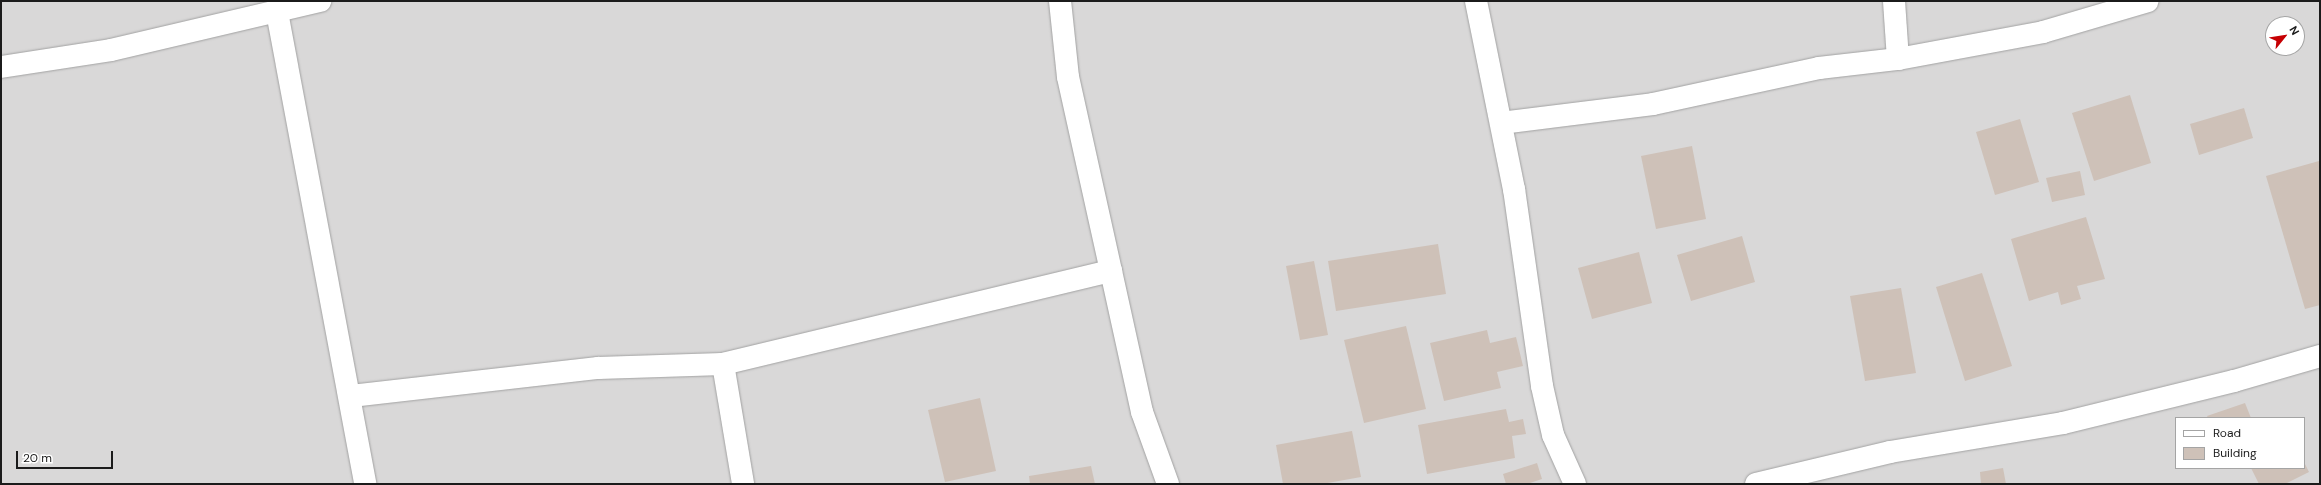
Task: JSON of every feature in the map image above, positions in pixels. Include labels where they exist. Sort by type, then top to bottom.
[{"type":"street","points":[[1,67],[111,50],[320,1]]},
{"type":"street","points":[[1060,1],[1068,77],[1142,412],[1168,484]]},
{"type":"street","points":[[1476,1],[1514,189],[1542,386],[1553,435],[1575,484]]},
{"type":"street","points":[[1894,1],[1898,59]]},
{"type":"street","points":[[1501,123],[1653,104],[1819,68],[1898,59],[2043,32],[2148,1]]},
{"type":"street","points":[[277,12],[351,396],[365,484]]},
{"type":"street","points":[[351,396],[598,368],[723,364],[1111,271]]},
{"type":"street","points":[[1756,484],[1890,452],[2062,423],[2234,381],[2320,356]]},
{"type":"street","points":[[723,364],[743,484]]},
{"type":"shaded area","points":[[1,1],[2320,1],[2320,484],[1,484]]},
{"type":"building","points":[[2130,95],[2151,163],[2094,181],[2072,113]]},
{"type":"building","points":[[2244,108],[2253,138],[2199,155],[2190,124]]},
{"type":"building","points":[[2020,119],[2039,182],[1995,195],[1976,132]]},
{"type":"building","points":[[1692,146],[1706,219],[1656,229],[1641,156]]},
{"type":"building","points":[[2319,161],[2320,305],[2305,309],[2266,176]]},
{"type":"building","points":[[2080,171],[2085,195],[2052,202],[2046,178]]},
{"type":"building","points":[[2086,217],[2105,279],[2077,286],[2081,299],[2061,305],[2058,292],[2029,301],[2011,239]]},
{"type":"building","points":[[1742,236],[1755,282],[1691,301],[1677,255]]},
{"type":"building","points":[[1438,244],[1446,294],[1336,311],[1328,261]]},
{"type":"building","points":[[1639,252],[1652,303],[1592,319],[1578,268]]},
{"type":"building","points":[[1314,261],[1328,335],[1300,340],[1286,266]]},
{"type":"building","points":[[1982,273],[2012,366],[1965,381],[1936,287]]},
{"type":"building","points":[[1901,288],[1916,373],[1865,381],[1850,296]]},
{"type":"building","points":[[1406,326],[1426,409],[1364,423],[1344,340]]},
{"type":"building","points":[[1487,330],[1490,343],[1516,337],[1523,366],[1497,372],[1501,388],[1444,401],[1430,343]]},
{"type":"building","points":[[980,398],[996,471],[945,482],[928,410]]},
{"type":"building","points":[[2245,403],[2251,417],[2208,417]]},
{"type":"building","points":[[1506,409],[1509,422],[1523,419],[1526,434],[1512,436],[1515,458],[1427,474],[1418,425]]},
{"type":"building","points":[[1352,431],[1361,477],[1322,484],[1283,484],[1276,445]]},
{"type":"building","points":[[1537,463],[1542,479],[1527,484],[1506,484],[1503,474]]},
{"type":"building","points":[[2305,464],[2309,472],[2285,484],[2259,484],[2252,469],[2305,469]]},
{"type":"building","points":[[1091,466],[1095,484],[1030,484],[1029,476]]},
{"type":"building","points":[[2003,468],[2006,484],[1981,484],[1980,472]]}]
